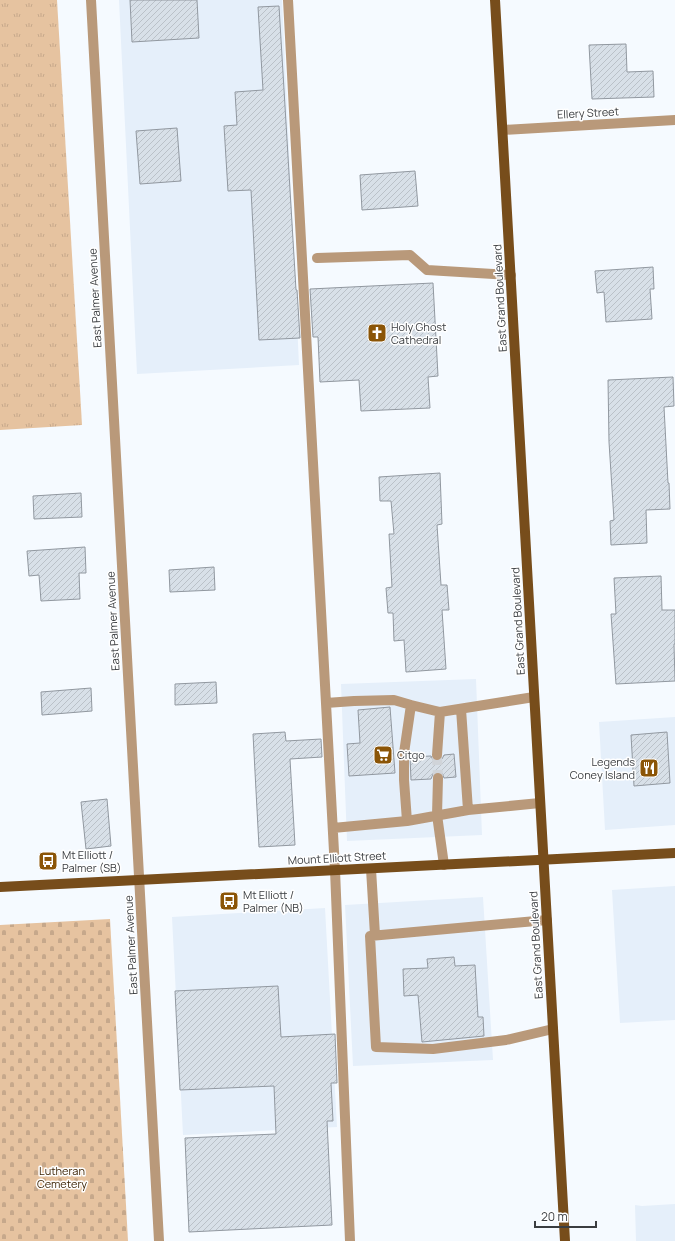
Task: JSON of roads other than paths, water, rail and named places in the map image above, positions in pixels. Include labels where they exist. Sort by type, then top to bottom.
[{"type":"main road","name":"East Grand Boulevard","points":[[495,0],[565,1241]]},
{"type":"main road","name":"Mount Elliott Street","points":[[0,887],[675,853]]},
{"type":"street","name":"East Palmer Avenue","points":[[91,0],[158,1241]]},
{"type":"street","points":[[288,0],[333,828],[350,1241]]},
{"type":"street","name":"Ellery Street","points":[[503,130],[675,120]]},
{"type":"street","points":[[317,258],[410,255],[427,270],[511,275]]},
{"type":"street","points":[[326,703],[394,700],[411,706],[440,712],[534,697]]},
{"type":"street","points":[[407,821],[404,753],[411,706]]},
{"type":"street","points":[[461,708],[468,810]]},
{"type":"street","points":[[437,755],[440,712]]},
{"type":"street","points":[[438,778],[437,815],[444,865]]},
{"type":"street","points":[[333,828],[407,821],[468,810],[540,802]]},
{"type":"street","points":[[371,869],[375,935]]},
{"type":"street","points":[[547,920],[370,936],[376,1047],[433,1049],[506,1040],[553,1028]]},
{"type":"tunnel","points":[[437,755],[438,778]]},
{"type":"place","name":"Holy Ghost Cathedral","points":[[377,333]]},
{"type":"place","name":"Citgo","points":[[383,755]]},
{"type":"place","name":"Legends Coney Island","points":[[649,768]]},
{"type":"place","name":"Mt Elliott / Palmer (SB)","points":[[48,861]]},
{"type":"place","name":"Mt Elliott / Palmer (NB)","points":[[229,901]]},
{"type":"park label","name":"Lutheran Cemetery","points":[[62,1177]]}]
